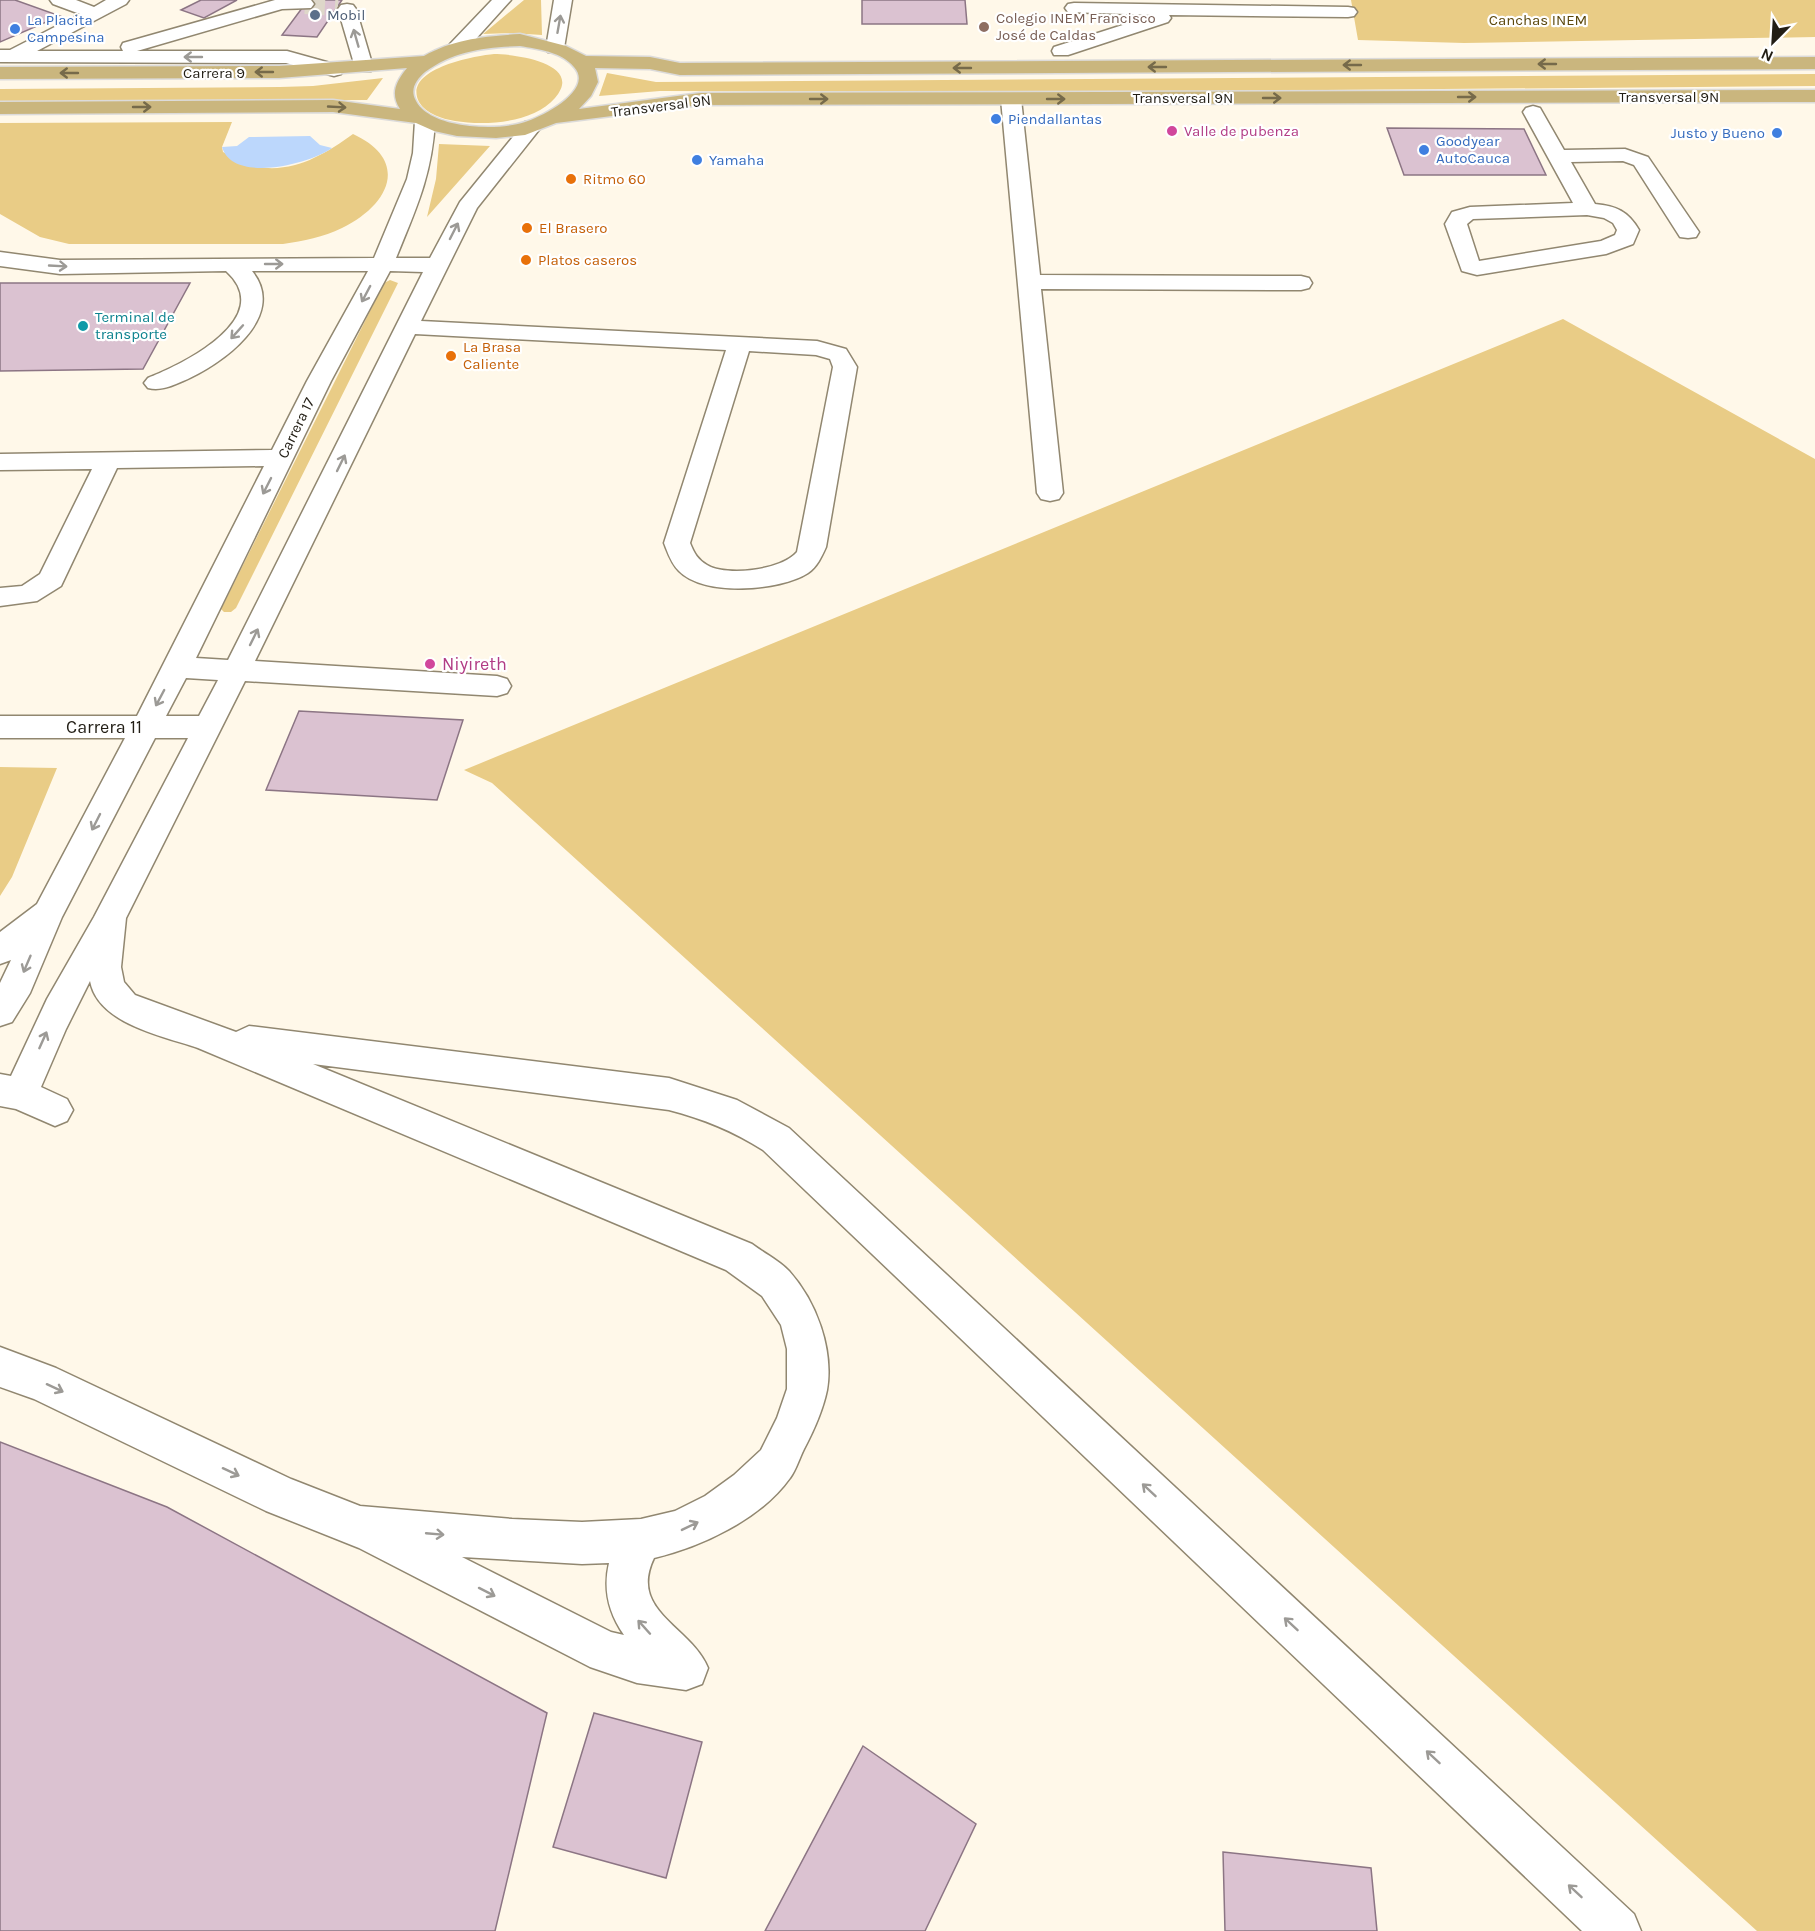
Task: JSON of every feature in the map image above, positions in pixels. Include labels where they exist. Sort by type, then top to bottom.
[{"type":"main road","points":[[421,119],[406,106],[402,95],[405,83],[413,71],[428,61],[457,48],[520,40],[555,48],[581,62],[589,79],[586,90],[578,100],[542,122]]},
{"type":"main road","name":"Transversal 9N","points":[[650,63],[681,53],[1815,50]]},
{"type":"main road","name":"Carrera 9","points":[[0,73],[268,72],[334,70],[428,61]]},
{"type":"main road","name":"Transversal 9N","points":[[581,62],[650,63],[680,69],[1815,63]]},
{"type":"main road","name":"Transversal 9N","points":[[542,122],[610,112],[1815,96]]},
{"type":"main road","name":"Carrera 9","points":[[0,108],[333,106],[421,119],[471,132],[512,130],[542,122]]},
{"type":"main road","points":[[1012,107],[1533,112],[1815,111]]},
{"type":"street","points":[[59,0],[94,13]]},
{"type":"street","points":[[6,56],[120,0]]},
{"type":"street","points":[[457,48],[502,0]]},
{"type":"street","points":[[555,48],[563,0]]},
{"type":"street","points":[[96,56],[282,2],[305,4]]},
{"type":"street","points":[[346,5],[364,67]]},
{"type":"street","points":[[1074,8],[1348,12]]},
{"type":"street","points":[[1061,51],[1187,9]]},
{"type":"street","points":[[6,56],[287,57],[334,70]]},
{"type":"street","points":[[1012,107],[1050,493]]},
{"type":"street","points":[[1533,112],[1587,209]]},
{"type":"street","name":"Carrera 17","points":[[0,1012],[18,983],[48,913],[177,668],[319,381],[383,264],[417,179],[423,153],[421,119]]},
{"type":"street","points":[[55,1110],[10,1092],[42,1041],[67,990],[110,918],[209,727],[467,206],[542,122]]},
{"type":"street","points":[[1558,156],[1625,155],[1641,161],[1688,232]]},
{"type":"street","points":[[1587,209],[1611,212],[1622,218],[1628,230],[1625,239],[1606,247],[1477,268],[1470,266],[1456,224],[1460,217],[1470,213],[1587,209]]},
{"type":"street","points":[[0,259],[60,267],[232,264],[436,265]]},
{"type":"street","points":[[156,383],[195,367],[224,346],[244,323],[252,301],[248,280],[232,264]]},
{"type":"street","points":[[1029,282],[1301,283]]},
{"type":"street","points":[[408,327],[740,343],[828,349],[838,354],[845,367],[813,547],[807,560],[797,568],[784,573],[725,581],[697,572],[687,565],[680,554],[677,543],[740,343]]},
{"type":"street","points":[[0,462],[281,458]]},
{"type":"street","points":[[0,597],[26,596],[51,579],[108,460]]},
{"type":"street","points":[[177,668],[497,686]]},
{"type":"street","name":"Carrera 11","points":[[0,726],[209,727]]},
{"type":"street","points":[[0,950],[48,913]]},
{"type":"street","points":[[110,918],[104,967],[108,988],[123,1005],[153,1018],[207,1036],[738,1257],[775,1284],[798,1317],[807,1349],[807,1389],[794,1427],[780,1455],[775,1464],[749,1490],[720,1511],[680,1531],[641,1540],[582,1543],[512,1540],[360,1527]]},
{"type":"street","points":[[207,1036],[669,1094],[710,1104],[744,1119],[776,1139],[1617,1931]]},
{"type":"street","points":[[0,1367],[42,1382],[281,1496],[360,1527],[605,1652],[637,1661],[686,1668],[631,1612],[626,1595],[626,1574],[631,1557],[641,1540]]},
{"type":"green space","points":[[524,0],[541,0],[542,35],[483,34]]},
{"type":"green space","name":"Canchas INEM","points":[[1351,0],[1815,0],[1815,37],[1464,43],[1358,40]]},
{"type":"green space","points":[[494,54],[530,59],[554,69],[561,76],[562,86],[555,98],[546,106],[522,118],[494,123],[455,121],[440,117],[430,113],[419,102],[417,91],[421,81],[430,73],[457,61]]},
{"type":"green space","points":[[607,73],[656,82],[1815,74],[1815,86],[1082,92],[660,91],[599,96]]},
{"type":"green space","points":[[383,78],[367,100],[0,102],[0,89],[280,87],[313,86]]},
{"type":"green space","points":[[232,122],[222,147],[223,152],[245,163],[272,168],[297,164],[320,155],[353,134],[371,145],[382,157],[387,170],[387,182],[372,207],[342,228],[328,234],[283,244],[69,244],[40,237],[0,214],[0,123]]},
{"type":"green space","points":[[439,144],[490,146],[427,217],[436,179]]},
{"type":"green space","points":[[390,280],[398,283],[236,608],[231,612],[224,612],[221,609],[384,283]]},
{"type":"green space","points":[[1563,319],[1815,459],[1815,1931],[1757,1931],[492,783],[464,770]]},
{"type":"green space","points":[[0,767],[57,768],[12,877],[0,896]]},
{"type":"water","points":[[310,136],[320,145],[332,148],[307,160],[273,167],[256,168],[241,165],[229,158],[222,147],[237,146],[249,137]]},
{"type":"building","name":"La Placita Campesina","points":[[0,0],[15,0],[60,16],[0,42]]},
{"type":"building","points":[[201,0],[237,0],[204,18],[181,10]]},
{"type":"building","name":"Mobil","points":[[308,0],[342,0],[317,37],[282,35]]},
{"type":"building","points":[[862,0],[965,0],[967,24],[862,24]]},
{"type":"building","points":[[1387,128],[1524,129],[1546,175],[1404,175]]},
{"type":"building","name":"Terminal de transporte","points":[[0,283],[190,283],[143,369],[0,371]]},
{"type":"building","points":[[299,711],[463,720],[437,800],[266,790]]},
{"type":"building","points":[[0,1442],[167,1507],[547,1713],[495,1931],[0,1931]]},
{"type":"building","points":[[594,1713],[702,1742],[666,1878],[553,1847]]},
{"type":"building","points":[[863,1746],[976,1824],[925,1931],[765,1931]]},
{"type":"building","points":[[1223,1852],[1371,1868],[1377,1931],[1225,1931]]},
{"type":"tunnel","points":[[305,4],[338,6]]},
{"type":"place","name":"Mobil","points":[[315,15]]},
{"type":"place","name":"Colegio INEM Francisco José de Caldas","points":[[984,27]]},
{"type":"place","name":"La Placita Campesina","points":[[15,29]]},
{"type":"place","name":"Piendallantas","points":[[996,119]]},
{"type":"place","name":"Valle de pubenza","points":[[1172,131]]},
{"type":"place","name":"Justo y Bueno","points":[[1777,133]]},
{"type":"place","name":"Goodyear AutoCauca","points":[[1424,150]]},
{"type":"place","name":"Yamaha","points":[[697,160]]},
{"type":"place","name":"Ritmo 60","points":[[571,179]]},
{"type":"place","name":"El Brasero","points":[[527,228]]},
{"type":"place","name":"Platos caseros","points":[[526,260]]},
{"type":"place","name":"Terminal de transporte","points":[[83,326]]},
{"type":"place","name":"La Brasa Caliente","points":[[451,356]]},
{"type":"place","name":"Niyireth","points":[[430,664]]}]
